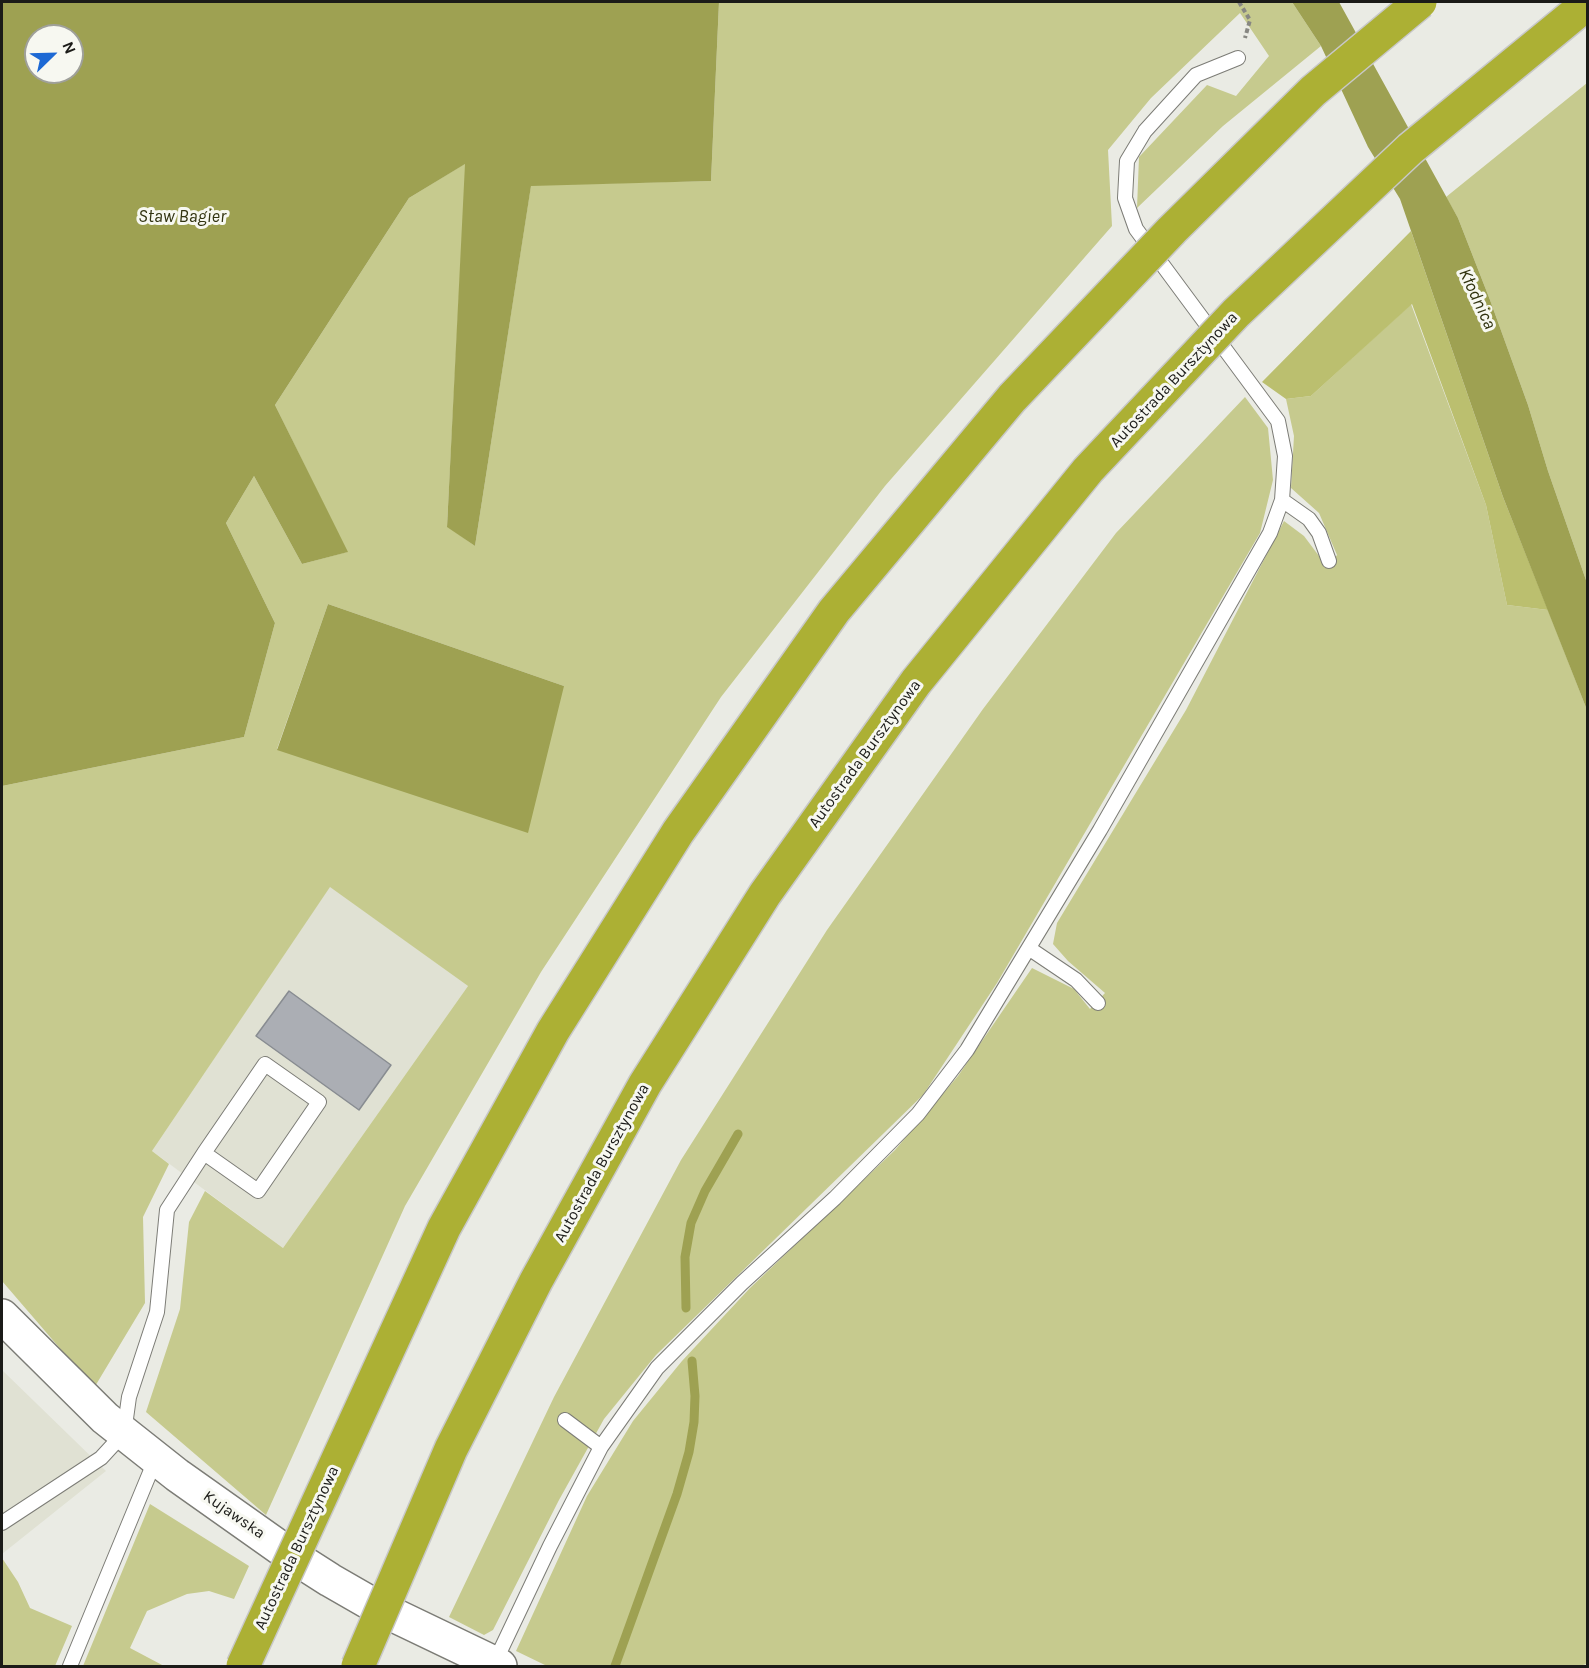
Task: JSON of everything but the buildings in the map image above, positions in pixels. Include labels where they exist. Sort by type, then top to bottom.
[{"type":"highway","name":"Autostrada Bursztynowa","points":[[243,1666],[444,1228],[553,1031],[678,832],[834,611],[1012,398],[1172,230],[1304,99],[1420,2]]},
{"type":"highway","name":"Autostrada Bursztynowa","points":[[358,1666],[451,1449],[536,1281],[645,1084],[765,894],[916,682],[1088,470],[1236,313],[1410,149],[1587,3]]},
{"type":"street","name":"Kujawska","points":[[2,1316],[105,1418],[283,1550],[377,1606],[497,1665]]},
{"type":"lane","points":[[497,1665],[550,1546],[601,1447],[657,1368],[742,1283],[835,1198],[918,1114],[967,1050],[1030,949],[1270,533],[1282,500],[1285,456],[1278,421],[1136,229],[1125,198],[1127,161],[1144,131],[1196,75],[1238,58]]},
{"type":"lane","points":[[1282,500],[1309,519],[1319,533],[1329,561]]},
{"type":"lane","points":[[1030,949],[1076,980],[1098,1003]]},
{"type":"lane","points":[[2,1523],[101,1458],[124,1433],[129,1397],[157,1312],[167,1210],[204,1153],[265,1064],[319,1102],[258,1191],[204,1153]]},
{"type":"lane","points":[[565,1420],[601,1447]]},
{"type":"lane","points":[[70,1666],[156,1458]]},
{"type":"path","points":[[1238,58],[1250,20],[1239,2]]},
{"type":"shaded area","points":[[719,2],[1292,2],[1321,46],[1223,126],[1137,208],[1139,157],[1207,85],[1236,96],[1269,56],[1240,13],[1151,98],[1108,150],[1112,226],[885,486],[721,697],[541,972],[405,1206],[266,1515],[146,1412],[180,1309],[189,1222],[205,1191],[283,1248],[468,986],[330,887],[152,1151],[169,1164],[143,1217],[145,1303],[94,1388],[2,1281],[2,786],[244,737],[275,623],[226,523],[254,476],[302,564],[347,552],[275,405],[409,198],[466,163],[447,526],[475,546],[531,185],[711,181]],"holes":[[[328,604],[564,686],[277,749]]]},
{"type":"shaded area","points":[[1587,83],[1587,583],[1528,405],[1490,300],[1458,218],[1446,197]]},
{"type":"shaded area","points":[[1411,231],[1503,497],[1548,610],[1507,605],[1486,505],[1412,304],[1311,396],[1286,399],[1262,382]]},
{"type":"shaded area","points":[[1411,304],[1486,505],[1507,605],[1548,610],[1587,710],[1587,1664],[1579,1666],[547,1666],[516,1651],[587,1496],[633,1421],[682,1361],[750,1288],[895,1150],[958,1076],[1032,968],[1074,989],[1090,1009],[1105,993],[1068,961],[1053,944],[1057,923],[1186,710],[1284,521],[1304,536],[1328,568],[1337,555],[1319,513],[1291,488],[1294,436],[1286,399],[1311,396]]},
{"type":"shaded area","points":[[1245,397],[1268,428],[1273,480],[1260,533],[997,983],[923,1095],[656,1355],[604,1419],[559,1500],[493,1630],[484,1635],[449,1617],[554,1397],[681,1160],[827,930],[983,709],[1116,533]]},
{"type":"shaded area","points":[[330,886],[468,986],[283,1248],[152,1151]]},
{"type":"shaded area","points":[[2,1370],[106,1471],[2,1554]]},
{"type":"shaded area","points":[[150,1504],[249,1566],[234,1599],[209,1591],[187,1594],[147,1611],[130,1648],[164,1666],[83,1666]]},
{"type":"shaded area","points":[[2,1558],[18,1582],[30,1608],[72,1626],[55,1666],[2,1666]]},
{"type":"water","name":"Staw Bagier","points":[[2,2],[719,2],[711,181],[531,186],[475,546],[447,527],[465,164],[409,198],[275,405],[348,552],[302,564],[254,476],[226,523],[275,623],[244,737],[2,786]]},
{"type":"water","name":"Kłodnica","points":[[1292,2],[1339,2],[1458,218],[1528,405],[1587,583],[1587,710],[1503,497],[1400,199],[1368,147],[1321,46]]},
{"type":"water","points":[[328,604],[564,686],[528,833],[277,750]]},
{"type":"waterway","points":[[686,1308],[685,1257],[691,1223],[705,1191],[738,1134]]},
{"type":"waterway","points":[[615,1666],[677,1494],[689,1452],[695,1396],[692,1361]]}]
